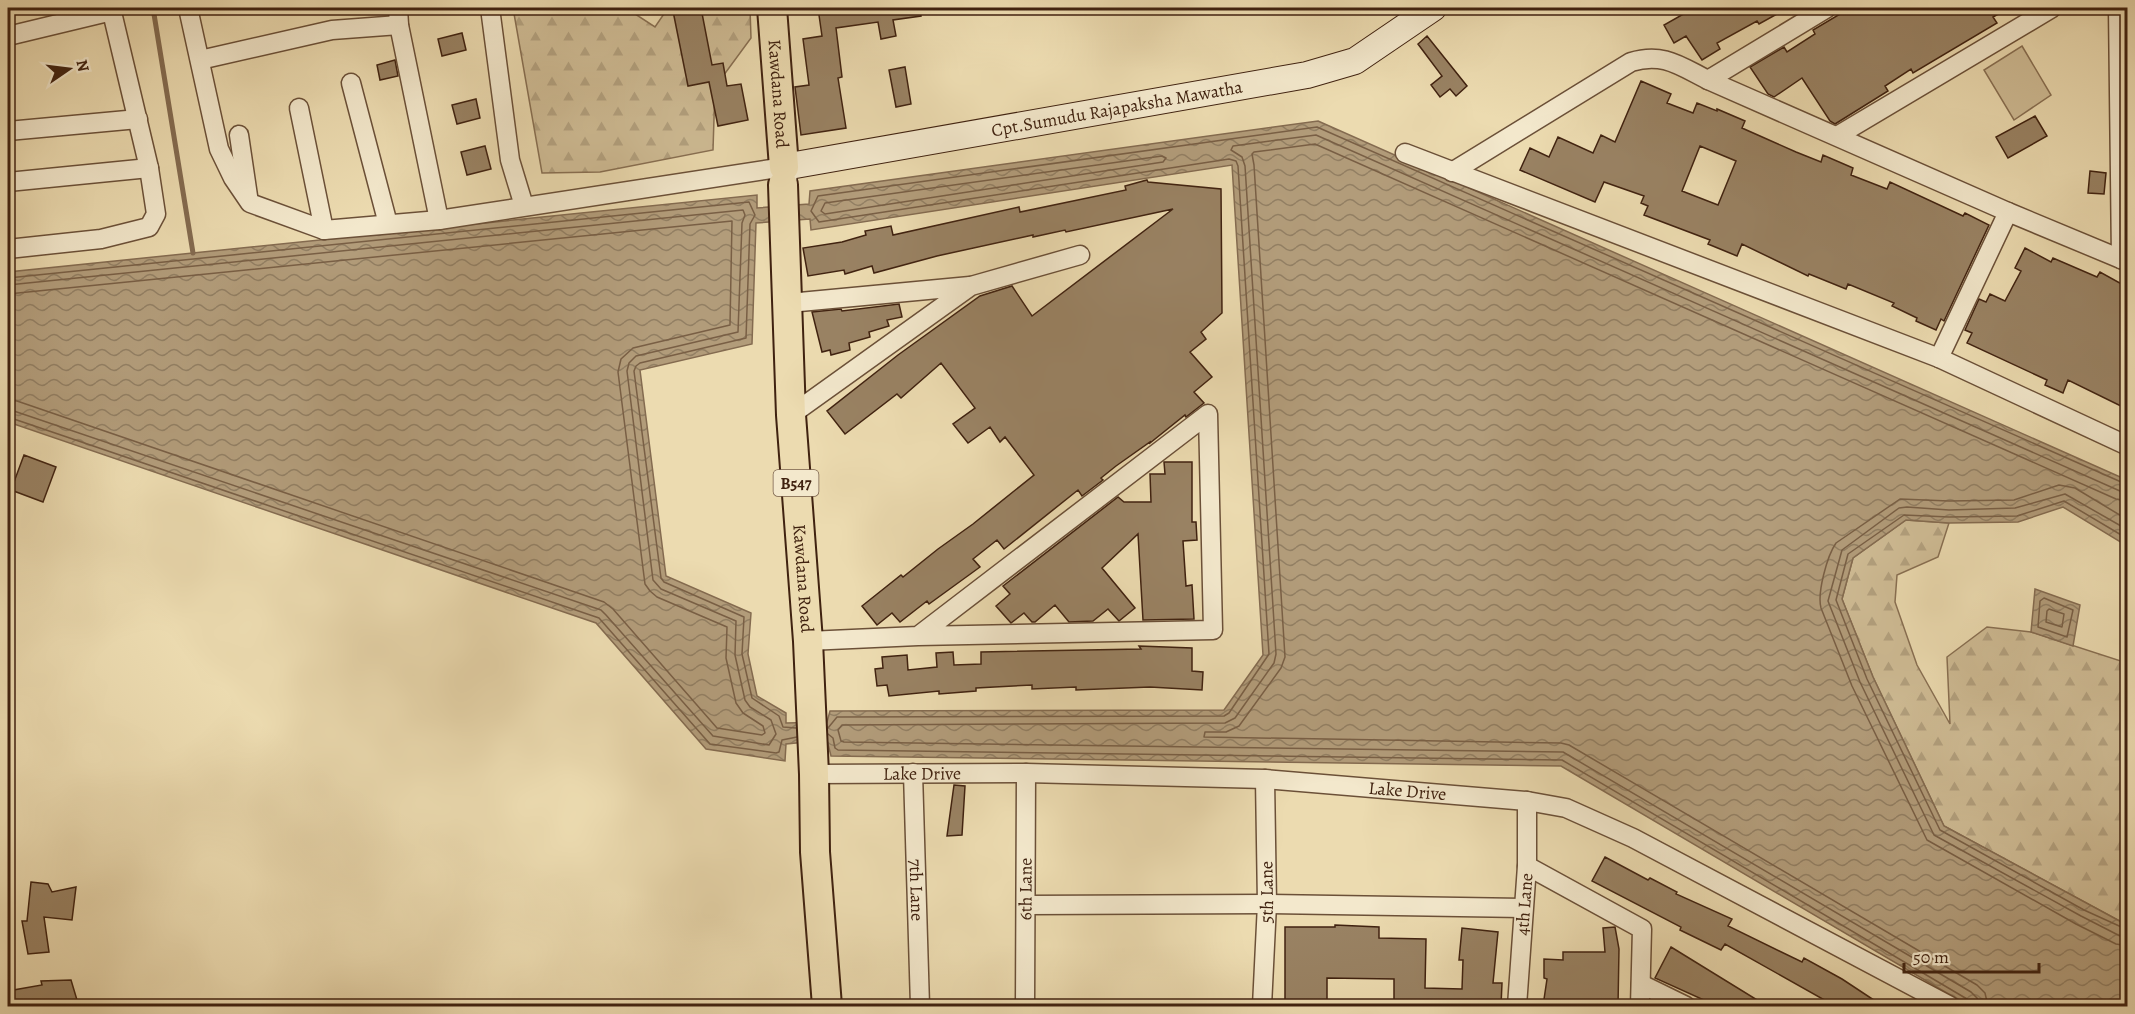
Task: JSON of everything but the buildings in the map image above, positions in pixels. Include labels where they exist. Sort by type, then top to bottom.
[{"type":"main road","name":"Kawdana Road","points":[[772,8],[789,303],[791,415],[808,641],[814,762],[815,852],[827,1006]]},
{"type":"main road","name":"Cpt.Sumudu Rajapaksha Mawatha","points":[[783,176],[1307,75],[1355,61],[1433,8]]},
{"type":"street","points":[[188,8],[219,149],[233,178],[250,203],[324,230],[439,219],[524,206],[783,176]]},
{"type":"street","points":[[490,8],[510,160],[524,206]]},
{"type":"street","points":[[1708,80],[1827,8]]},
{"type":"street","points":[[1837,136],[2052,8]]},
{"type":"street","points":[[1452,172],[1631,62],[1647,57],[1671,61],[1708,80],[2008,212],[2124,260],[2118,8]]},
{"type":"street","points":[[8,36],[112,9],[149,168],[156,213],[149,227],[101,239],[8,249]]},
{"type":"street","points":[[200,60],[398,16],[439,219]]},
{"type":"street","points":[[351,83],[388,224]]},
{"type":"street","points":[[299,108],[324,230]]},
{"type":"street","points":[[8,131],[138,119]]},
{"type":"street","points":[[239,135],[250,203]]},
{"type":"street","points":[[1405,153],[1939,358],[2127,446]]},
{"type":"street","points":[[8,182],[149,168]]},
{"type":"street","points":[[1939,358],[2008,212]]},
{"type":"street","points":[[789,303],[971,286],[1080,255]]},
{"type":"street","points":[[791,415],[971,286]]},
{"type":"street","points":[[808,641],[918,636],[1213,630],[1208,414],[918,636]]},
{"type":"street","name":"Lake Drive","points":[[814,762],[913,773],[1026,773],[1265,779],[1527,801],[1566,808],[1633,838],[1950,1006]]},
{"type":"street","name":"7th Lane","points":[[913,773],[920,1006]]},
{"type":"street","name":"6th Lane","points":[[1025,1006],[1026,773]]},
{"type":"street","name":"5th Lane","points":[[1262,1006],[1267,904],[1265,779]]},
{"type":"street","name":"4th Lane","points":[[1517,1006],[1527,866],[1527,801]]},
{"type":"street","points":[[1527,866],[1641,929],[1640,1006]]},
{"type":"street","points":[[1026,904],[1267,904],[1523,908]]},
{"type":"street","points":[[1641,984],[1686,1006]]},
{"type":"green space","points":[[513,8],[626,8],[655,27],[668,8],[750,8],[751,38],[715,87],[713,150],[600,172],[542,173]]},
{"type":"green space","points":[[2022,46],[2051,95],[2014,120],[1984,70]]},
{"type":"green space","points":[[1906,520],[1949,523],[1938,557],[1897,575],[1895,602],[1917,665],[1950,724],[1947,657],[1987,627],[2031,632],[2127,663],[2127,925],[1944,826],[1873,677],[1842,599],[1853,558]]},
{"type":"water","points":[[1318,121],[2127,480],[2127,546],[2063,507],[2018,522],[1949,523],[1906,520],[1853,558],[1842,599],[1873,677],[1944,826],[2127,925],[2127,1006],[1969,1006],[1561,766],[831,756],[827,740],[786,744],[785,761],[706,749],[596,623],[8,422],[8,272],[757,195],[757,208],[809,204],[810,191]],"holes":[[[1232,165],[1263,655],[1224,710],[830,711],[827,722],[786,723],[786,713],[757,696],[748,654],[751,613],[666,576],[640,370],[752,344],[756,223],[810,219],[811,230]]]},
{"type":"water","points":[[2035,589],[2080,605],[2073,646],[2031,632]]},
{"type":"waterway","points":[[153,8],[193,253]]}]
